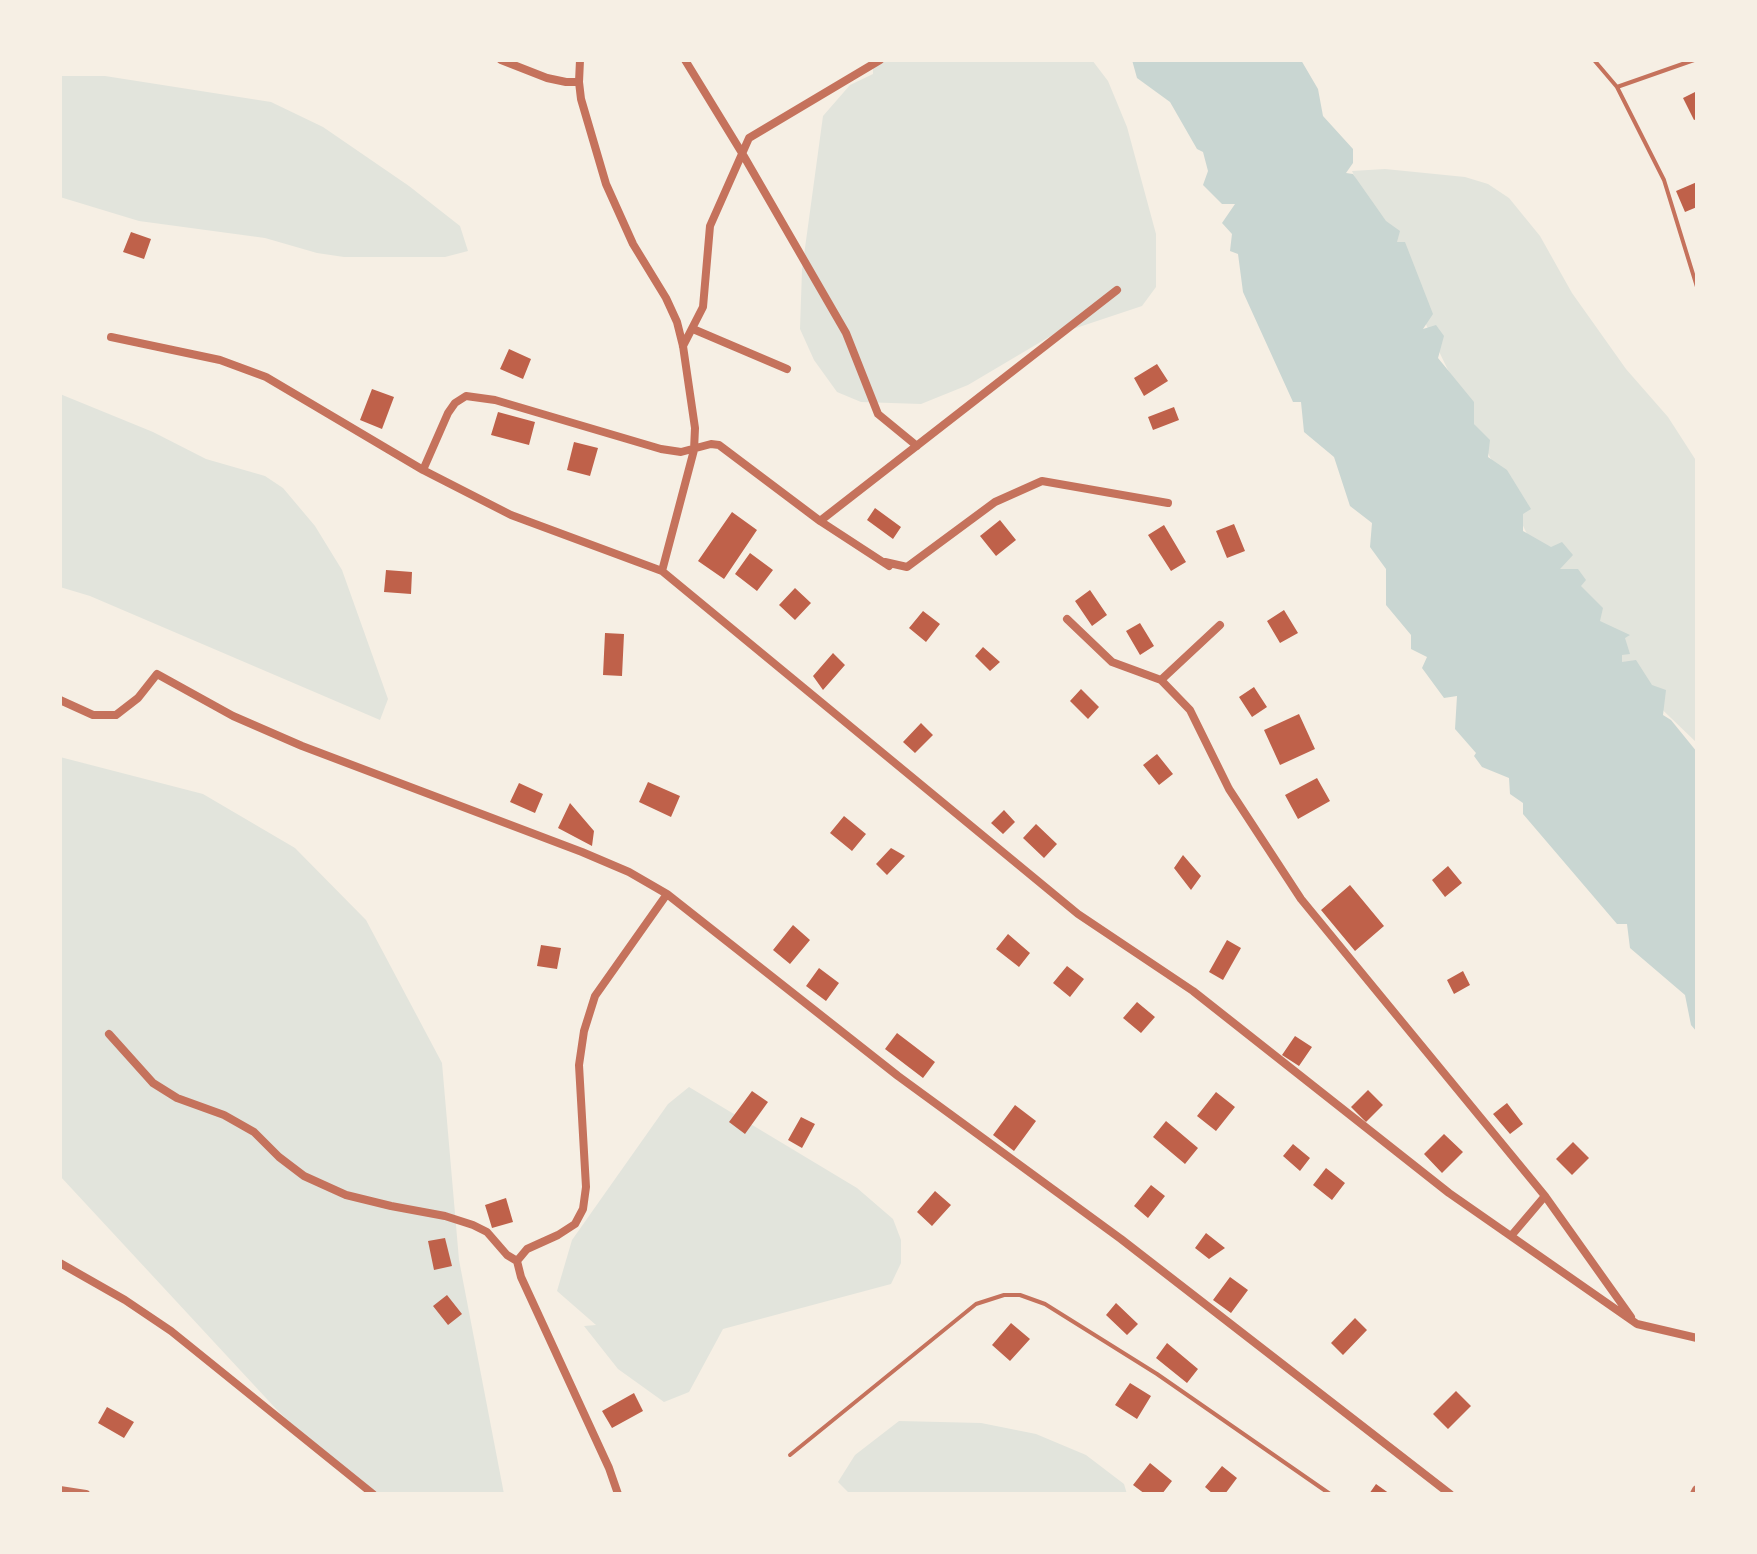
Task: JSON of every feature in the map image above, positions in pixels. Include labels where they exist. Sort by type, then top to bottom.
[{"type":"street","points":[[501,60],[547,78],[579,82]]},
{"type":"street","points":[[580,60],[579,82],[606,184],[633,244],[666,298],[683,346],[695,428],[694,450],[662,571]]},
{"type":"street","points":[[685,60],[846,333],[878,414],[916,446]]},
{"type":"street","points":[[683,346],[703,308],[710,226],[749,138],[880,60]]},
{"type":"street","points":[[820,521],[1117,290]]},
{"type":"street","points":[[693,329],[788,369]]},
{"type":"street","points":[[112,337],[220,360],[266,377],[423,470],[511,515],[662,571],[1078,914],[1193,991],[1449,1192],[1637,1324],[1697,1338]]},
{"type":"street","points":[[423,470],[448,413],[466,396],[494,400],[661,449],[681,452],[719,445],[820,521],[885,563],[907,567],[995,502],[1042,481],[1168,503]]},
{"type":"street","points":[[1067,619],[1112,662],[1161,680],[1190,710],[1229,789],[1301,899],[1544,1196],[1637,1324]]},
{"type":"street","points":[[1161,680],[1220,624]]},
{"type":"street","points":[[60,700],[94,715],[116,715],[138,698],[157,674],[284,739],[582,852],[667,894],[898,1076],[1121,1239],[1450,1494]]},
{"type":"street","points":[[517,1260],[527,1249],[576,1224],[583,1209],[586,1186],[579,1064],[584,1031],[595,996],[667,894]]},
{"type":"street","points":[[109,1034],[153,1083],[177,1098],[224,1115],[254,1132],[304,1176],[346,1195],[473,1224],[517,1260]]},
{"type":"street","points":[[1511,1236],[1544,1196]]},
{"type":"street","points":[[517,1260],[520,1277],[618,1494]]},
{"type":"street","points":[[60,1263],[171,1331],[373,1494]]},
{"type":"street","points":[[60,1490],[86,1494]]},
{"type":"lane","points":[[1594,60],[1617,86],[1664,180],[1697,287]]},
{"type":"lane","points":[[1617,86],[1694,60]]},
{"type":"lane","points":[[790,1455],[976,1304],[1004,1295],[1020,1295],[1044,1304],[1157,1374],[1330,1494]]},
{"type":"shaded area","points":[[873,60],[1092,60],[1108,81],[1127,127],[1156,234],[1156,287],[1142,306],[1049,337],[968,385],[921,404],[861,402],[837,392],[814,360],[800,329],[802,270],[823,116],[850,85],[873,74]]},
{"type":"shaded area","points":[[1132,60],[1301,60],[1318,89],[1323,116],[1353,149],[1353,163],[1346,173],[1353,174],[1386,221],[1400,231],[1397,242],[1405,242],[1433,314],[1423,329],[1436,325],[1444,336],[1438,358],[1474,402],[1474,424],[1490,440],[1488,457],[1507,470],[1531,509],[1523,514],[1523,531],[1551,547],[1562,542],[1573,555],[1560,569],[1578,569],[1586,580],[1581,586],[1603,608],[1600,621],[1630,635],[1625,638],[1630,654],[1622,655],[1622,662],[1636,660],[1652,685],[1666,690],[1663,715],[1697,752],[1697,1032],[1691,1025],[1685,995],[1630,948],[1627,924],[1617,924],[1523,814],[1523,803],[1510,794],[1509,778],[1482,767],[1474,756],[1476,753],[1455,729],[1457,696],[1444,698],[1422,668],[1427,657],[1411,649],[1411,635],[1386,605],[1386,569],[1370,547],[1372,523],[1350,506],[1334,457],[1304,432],[1301,402],[1293,402],[1243,292],[1238,254],[1230,251],[1232,234],[1222,223],[1235,204],[1222,204],[1203,185],[1208,171],[1203,152],[1197,149],[1170,102],[1137,78]]},
{"type":"shaded area","points":[[60,76],[105,76],[271,102],[323,127],[409,186],[460,226],[468,251],[445,257],[344,257],[265,238],[139,221],[60,197]]},
{"type":"shaded area","points":[[1385,169],[1465,177],[1488,184],[1509,198],[1540,236],[1572,293],[1626,369],[1668,417],[1697,462],[1697,743],[1568,619],[1352,171]]},
{"type":"shaded area","points":[[60,394],[153,432],[206,459],[265,476],[283,488],[315,526],[342,570],[388,699],[380,720],[90,596],[60,587]]},
{"type":"shaded area","points":[[60,757],[203,794],[295,848],[366,920],[442,1063],[459,1260],[504,1494],[374,1494],[349,1479],[278,1411],[60,1176]]},
{"type":"shaded area","points":[[689,1087],[857,1188],[893,1219],[901,1240],[901,1263],[891,1284],[723,1329],[689,1392],[664,1402],[618,1369],[584,1326],[596,1325],[557,1291],[572,1240],[668,1104]]},
{"type":"shaded area","points":[[899,1421],[981,1423],[1036,1434],[1086,1455],[1124,1484],[1127,1494],[850,1494],[838,1482],[855,1455]]},
{"type":"building","points":[[1697,91],[1697,119],[1694,120],[1683,98]]},
{"type":"building","points":[[1697,182],[1697,207],[1685,212],[1676,191]]},
{"type":"building","points":[[131,232],[151,239],[144,259],[123,252]]},
{"type":"building","points":[[509,349],[531,359],[523,379],[500,369]]},
{"type":"building","points":[[1157,364],[1168,381],[1144,396],[1134,378]]},
{"type":"building","points":[[372,389],[394,397],[382,429],[360,420]]},
{"type":"building","points":[[1174,407],[1179,420],[1153,430],[1148,417]]},
{"type":"building","points":[[498,412],[535,422],[529,445],[491,435]]},
{"type":"building","points":[[574,442],[598,448],[590,476],[567,470]]},
{"type":"building","points":[[875,508],[901,527],[893,539],[867,520]]},
{"type":"building","points":[[732,512],[757,530],[724,579],[698,561]]},
{"type":"building","points":[[1000,520],[1016,540],[996,556],[980,536]]},
{"type":"building","points":[[1234,524],[1245,551],[1227,558],[1216,531]]},
{"type":"building","points":[[1164,525],[1186,562],[1171,571],[1148,535]]},
{"type":"building","points":[[750,553],[773,570],[757,591],[735,574]]},
{"type":"building","points":[[386,570],[412,572],[411,594],[384,592]]},
{"type":"building","points":[[795,588],[811,603],[795,620],[779,605]]},
{"type":"building","points":[[1090,590],[1107,615],[1092,626],[1075,601]]},
{"type":"building","points":[[1284,610],[1298,633],[1280,643],[1267,621]]},
{"type":"building","points":[[923,611],[940,624],[926,642],[909,628]]},
{"type":"building","points":[[1140,623],[1154,646],[1140,655],[1126,631]]},
{"type":"building","points":[[605,633],[624,634],[622,676],[603,675]]},
{"type":"building","points":[[983,647],[1000,662],[990,671],[975,656]]},
{"type":"building","points":[[833,653],[845,665],[823,690],[813,676]]},
{"type":"building","points":[[1254,687],[1267,707],[1252,717],[1239,697]]},
{"type":"building","points":[[1081,689],[1099,707],[1088,719],[1070,701]]},
{"type":"building","points":[[1299,714],[1315,749],[1280,765],[1264,730]]},
{"type":"building","points":[[921,723],[933,735],[915,753],[903,742]]},
{"type":"building","points":[[1157,754],[1173,774],[1159,785],[1143,765]]},
{"type":"building","points":[[1317,778],[1330,801],[1298,819],[1285,795]]},
{"type":"building","points":[[648,782],[680,796],[671,817],[639,802]]},
{"type":"building","points":[[519,783],[543,794],[535,813],[510,802]]},
{"type":"building","points":[[570,803],[594,831],[592,846],[558,828]]},
{"type":"building","points":[[1004,810],[1015,822],[1003,834],[991,823]]},
{"type":"building","points":[[844,816],[866,834],[852,851],[830,833]]},
{"type":"building","points":[[1036,824],[1057,844],[1044,858],[1023,838]]},
{"type":"building","points":[[891,848],[905,856],[887,875],[876,864]]},
{"type":"building","points":[[1183,855],[1201,876],[1191,890],[1174,868]]},
{"type":"building","points":[[1448,866],[1462,883],[1445,897],[1432,880]]},
{"type":"building","points":[[1350,885],[1384,926],[1355,951],[1321,910]]},
{"type":"building","points":[[793,925],[810,940],[790,964],[773,950]]},
{"type":"building","points":[[1008,934],[1030,953],[1019,967],[996,949]]},
{"type":"building","points":[[1227,940],[1241,948],[1223,980],[1209,972]]},
{"type":"building","points":[[541,945],[561,948],[557,969],[537,966]]},
{"type":"building","points":[[1067,966],[1084,979],[1070,997],[1053,983]]},
{"type":"building","points":[[819,968],[839,983],[826,1001],[806,986]]},
{"type":"building","points":[[1463,971],[1470,985],[1454,994],[1447,980]]},
{"type":"building","points":[[1137,1002],[1155,1017],[1141,1033],[1123,1018]]},
{"type":"building","points":[[897,1033],[935,1062],[923,1078],[885,1049]]},
{"type":"building","points":[[1295,1036],[1312,1047],[1299,1066],[1282,1055]]},
{"type":"building","points":[[1368,1090],[1383,1105],[1366,1122],[1351,1107]]},
{"type":"building","points":[[752,1091],[768,1102],[745,1134],[729,1122]]},
{"type":"building","points":[[1216,1092],[1235,1107],[1216,1131],[1197,1116]]},
{"type":"building","points":[[1507,1103],[1523,1124],[1510,1134],[1493,1114]]},
{"type":"building","points":[[1015,1105],[1036,1121],[1014,1151],[993,1135]]},
{"type":"building","points":[[801,1117],[815,1124],[802,1148],[788,1140]]},
{"type":"building","points":[[1166,1121],[1198,1148],[1185,1164],[1153,1137]]},
{"type":"building","points":[[1444,1134],[1463,1152],[1442,1173],[1424,1154]]},
{"type":"building","points":[[1573,1142],[1589,1158],[1572,1175],[1556,1159]]},
{"type":"building","points":[[1293,1144],[1310,1158],[1300,1171],[1283,1156]]},
{"type":"building","points":[[1326,1168],[1345,1183],[1332,1200],[1313,1185]]},
{"type":"building","points":[[1151,1185],[1165,1196],[1148,1218],[1134,1206]]},
{"type":"building","points":[[935,1191],[951,1205],[932,1226],[917,1212]]},
{"type":"building","points":[[506,1198],[513,1222],[492,1228],[485,1205]]},
{"type":"building","points":[[1206,1233],[1225,1248],[1209,1259],[1195,1248]]},
{"type":"building","points":[[445,1238],[452,1266],[434,1270],[428,1241]]},
{"type":"building","points":[[1230,1277],[1248,1290],[1231,1313],[1213,1300]]},
{"type":"building","points":[[447,1295],[462,1314],[448,1325],[433,1306]]},
{"type":"building","points":[[1116,1303],[1138,1324],[1127,1335],[1106,1315]]},
{"type":"building","points":[[1355,1318],[1367,1330],[1343,1355],[1331,1343]]},
{"type":"building","points":[[1011,1323],[1030,1339],[1010,1361],[992,1345]]},
{"type":"building","points":[[1167,1343],[1198,1369],[1187,1383],[1156,1358]]},
{"type":"building","points":[[1130,1383],[1151,1396],[1137,1419],[1115,1405]]},
{"type":"building","points":[[1456,1391],[1471,1406],[1448,1429],[1433,1414]]},
{"type":"building","points":[[634,1393],[643,1411],[612,1428],[602,1411]]},
{"type":"building","points":[[107,1407],[134,1422],[124,1438],[98,1423]]},
{"type":"building","points":[[1150,1463],[1172,1481],[1162,1494],[1145,1494],[1133,1485]]},
{"type":"building","points":[[1222,1466],[1237,1478],[1225,1494],[1213,1494],[1205,1487]]},
{"type":"building","points":[[1376,1484],[1390,1494],[1369,1494]]}]
